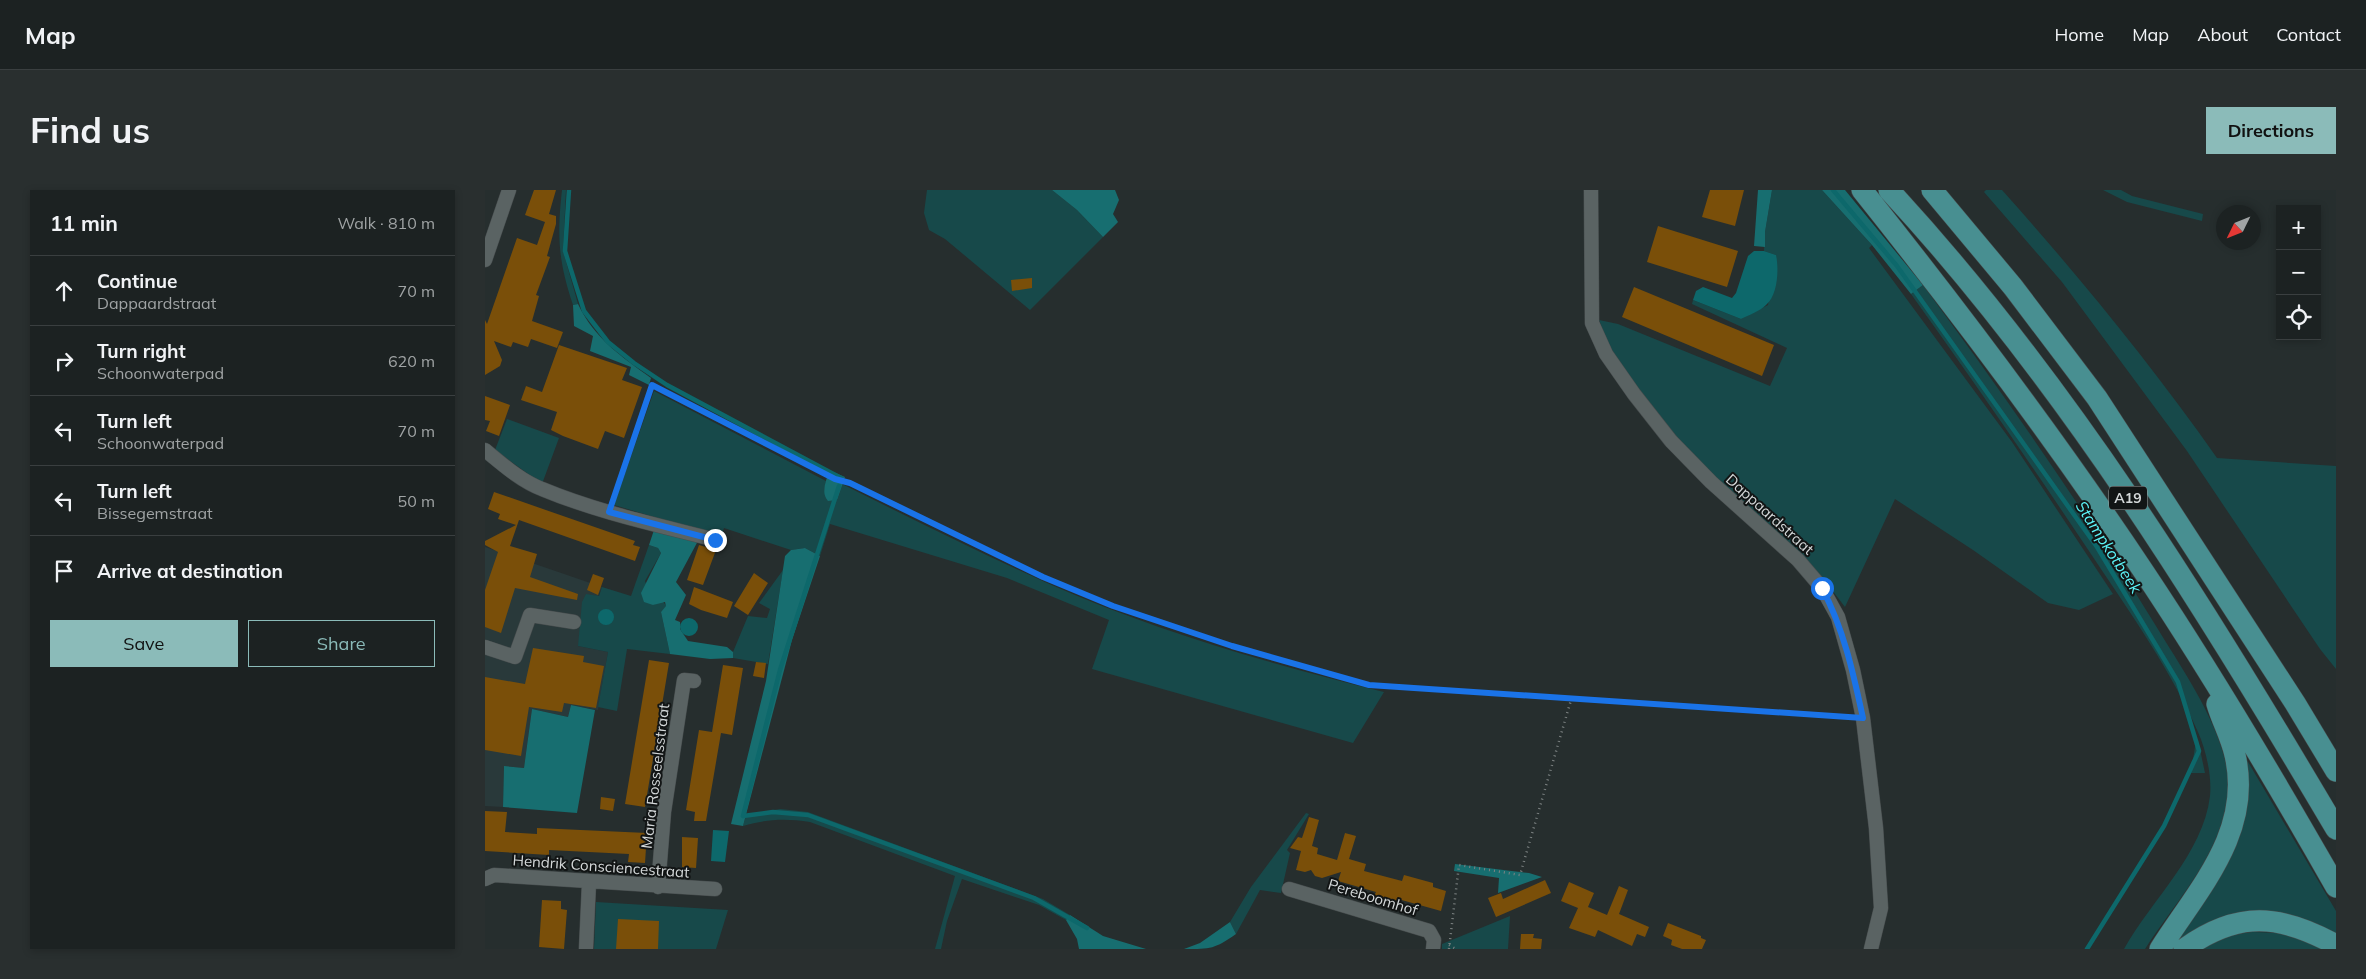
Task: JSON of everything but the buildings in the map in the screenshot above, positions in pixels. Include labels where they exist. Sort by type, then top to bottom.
[{"type":"highway","points":[[1862,190],[2035,415],[2145,573],[2204,666],[2336,887]]},
{"type":"highway","name":"A19","points":[[1889,190],[1935,240],[2043,375],[2152,533],[2273,723],[2336,829]]},
{"type":"highway","name":"A19","points":[[1932,190],[2013,287],[2097,398],[2316,737],[2336,771]]},
{"type":"highway","points":[[2160,949],[2185,910],[2204,887],[2219,858],[2236,816],[2239,787],[2235,755],[2204,666]]},
{"type":"highway","points":[[2316,737],[2336,755]]},
{"type":"highway","points":[[2184,949],[2206,934],[2241,922],[2274,922],[2310,931],[2336,945]]},
{"type":"street","points":[[487,255],[509,190]]},
{"type":"street","name":"Dappaardstraat","points":[[1591,190],[1592,323],[1606,354],[1634,394],[1685,457],[1797,560],[1822,588],[1838,618],[1853,670],[1863,718],[1876,828],[1881,908],[1871,949]]},
{"type":"street","points":[[485,450],[521,478],[541,489],[609,512],[715,540]]},
{"type":"street","points":[[485,647],[515,657],[530,615],[573,622]]},
{"type":"street","name":"Maria Rosseelsstraat","points":[[659,887],[664,812],[684,680],[694,681]]},
{"type":"street","name":"Hendrik Consciencestraat","points":[[485,879],[494,875],[589,883],[715,889]]},
{"type":"street","points":[[586,949],[589,883]]},
{"type":"street","name":"Pereboomhof","points":[[1289,889],[1429,931],[1434,940],[1433,949]]},
{"type":"path","points":[[609,512],[652,385],[835,479],[850,483],[1043,577],[1113,606],[1232,646],[1369,685],[1571,700],[1863,718]]},
{"type":"path","points":[[1456,949],[1449,947],[1459,865],[1520,875],[1571,700]]},
{"type":"shaded area","points":[[562,190],[566,190],[563,251],[578,304],[573,305],[564,275],[560,248],[559,221]]},
{"type":"shaded area","points":[[927,190],[1052,190],[1077,210],[1103,237],[1030,310],[945,239],[929,230],[924,213]]},
{"type":"shaded area","points":[[1052,190],[1115,190],[1119,200],[1113,214],[1118,222],[1103,237],[1077,210]]},
{"type":"shaded area","points":[[1758,190],[1772,190],[1765,232],[1765,247],[1754,246]]},
{"type":"shaded area","points":[[1772,190],[1822,190],[1872,245],[1869,248],[2012,442],[2113,594],[2079,610],[2048,603],[1973,550],[1895,499],[1845,607],[1822,577],[1709,474],[1660,420],[1608,345],[1599,320],[1618,324],[1770,386],[1787,348],[1692,304],[1693,300],[1741,319],[1768,305],[1776,255],[1764,251]]},
{"type":"shaded area","points":[[1822,190],[1845,190],[1923,285],[1911,294],[1872,245]]},
{"type":"shaded area","points":[[1986,190],[2002,190],[2140,354],[2217,458],[2336,466],[2336,669],[2320,649],[2187,451],[2062,282],[1984,192]]},
{"type":"shaded area","points":[[2103,190],[2121,190],[2132,196],[2203,214],[2202,221],[2127,202]]},
{"type":"shaded area","points":[[1754,251],[1764,251],[1776,255],[1777,274],[1775,288],[1770,301],[1764,307],[1741,319],[1693,300],[1696,291],[1703,287],[1732,298],[1736,293],[1748,256]]},
{"type":"shaded area","points":[[1923,285],[2014,411],[2129,582],[2203,704],[2222,748],[2227,769],[2228,789],[2225,812],[2218,833],[2209,854],[2197,874],[2145,949],[2124,949],[2135,930],[2175,876],[2198,837],[2210,796],[2208,763],[2204,747],[2176,687],[2137,622],[2027,459],[1911,294]]},
{"type":"shaded area","points":[[578,304],[600,337],[651,378],[649,385],[629,375],[631,367],[590,351],[593,336],[574,326],[573,305]]},
{"type":"shaded area","points":[[654,391],[826,481],[824,490],[837,500],[842,484],[944,535],[1047,583],[1129,616],[1256,658],[1384,692],[1353,743],[1092,669],[1109,620],[1007,578],[830,524],[820,556],[805,548],[791,550],[724,528],[721,537],[614,505]]},
{"type":"shaded area","points":[[507,419],[559,438],[542,484],[495,450]]},
{"type":"shaded area","points":[[829,470],[845,477],[837,500],[828,501],[825,494]]},
{"type":"shaded area","points":[[655,527],[699,539],[676,582],[686,595],[675,620],[680,622],[680,629],[688,641],[727,647],[733,652],[733,658],[710,659],[670,654],[661,612],[666,606],[665,602],[653,605],[644,602],[641,593],[661,553],[658,548],[649,545]]},
{"type":"shaded area","points":[[649,545],[658,548],[661,553],[645,581],[653,605],[662,601],[667,606],[661,612],[670,654],[627,649],[617,711],[598,707],[608,652],[578,646],[582,602],[586,594],[599,596],[602,587],[631,596]]},
{"type":"shaded area","points":[[485,547],[602,587],[578,646],[608,652],[598,710],[571,705],[568,717],[532,709],[524,768],[504,766],[503,807],[485,806]]},
{"type":"shaded area","points":[[805,548],[820,556],[792,640],[743,826],[731,824],[766,681],[785,556],[791,550]]},
{"type":"shaded area","points":[[783,570],[768,664],[733,658],[733,652],[748,616],[767,618],[770,609],[759,603]]},
{"type":"shaded area","points":[[603,609],[609,609],[614,614],[612,623],[603,625],[598,620],[598,614]]},
{"type":"shaded area","points":[[689,618],[695,621],[698,627],[695,633],[689,636],[683,633],[680,627],[683,621]]},
{"type":"shaded area","points":[[571,705],[595,710],[577,813],[503,807],[504,766],[524,768],[532,709],[568,717]]},
{"type":"shaded area","points":[[2196,740],[2198,740],[2205,773],[2191,773]]},
{"type":"shaded area","points":[[2241,750],[2336,911],[2336,935],[2306,921],[2183,941],[2172,949],[2217,876]]},
{"type":"shaded area","points":[[780,809],[808,812],[1043,899],[1070,915],[1066,920],[1039,905],[962,879],[947,921],[941,949],[935,949],[955,876],[810,822],[776,820],[743,826],[746,815]]},
{"type":"shaded area","points":[[1306,813],[1309,814],[1287,850],[1290,853],[1281,893],[1260,890],[1236,934],[1230,922],[1251,887]]},
{"type":"shaded area","points":[[713,830],[729,831],[725,862],[711,861]]},
{"type":"shaded area","points":[[1455,864],[1529,873],[1542,877],[1498,893],[1499,878],[1454,871]]},
{"type":"shaded area","points":[[596,902],[728,910],[716,949],[594,949]]},
{"type":"shaded area","points":[[1070,915],[1103,936],[1146,949],[1079,949],[1077,939],[1066,920]]},
{"type":"shaded area","points":[[1510,916],[1508,949],[1442,949],[1442,944]]},
{"type":"shaded area","points":[[1230,922],[1236,934],[1223,943],[1207,948],[1184,949],[1200,943]]},
{"type":"shaded area","points":[[2252,932],[2283,933],[2323,949],[2199,949],[2230,935]]},
{"type":"waterway","points":[[569,190],[565,251],[584,311],[608,342],[634,363],[667,385],[841,478]]},
{"type":"waterway","name":"Stampkotbeek","points":[[1833,190],[1897,266],[2097,547],[2178,682],[2199,751],[2164,826],[2087,949]]},
{"type":"waterway","points":[[839,486],[780,670],[743,816],[773,812],[808,815],[1034,898],[1087,928]]},
{"type":"route","points":[[715,540],[609,512],[652,385],[835,479],[850,483],[1043,577],[1113,606],[1232,646],[1369,685],[1571,700],[1863,718],[1853,670],[1838,618],[1822,588]]}]
